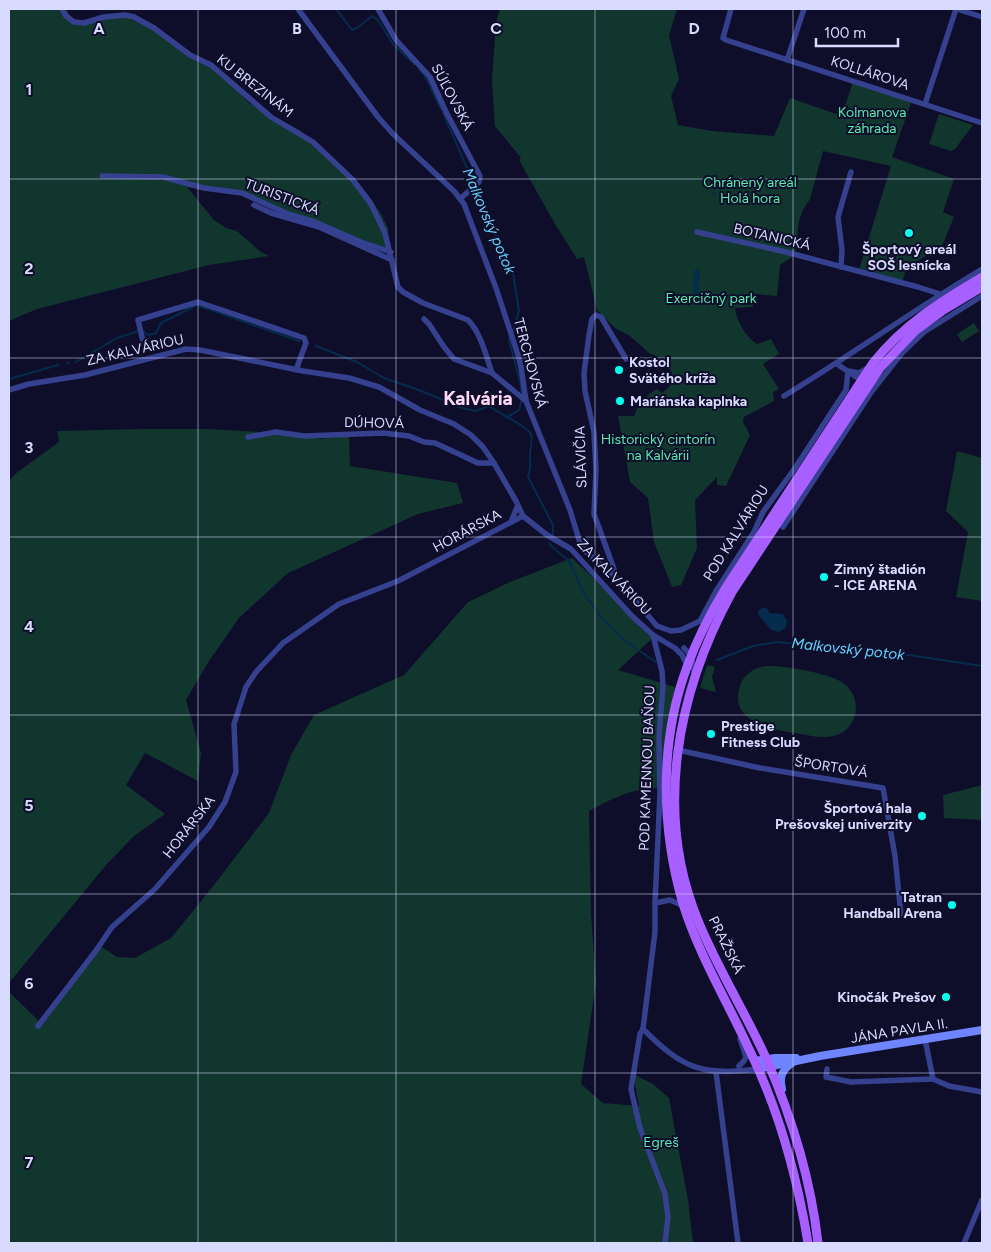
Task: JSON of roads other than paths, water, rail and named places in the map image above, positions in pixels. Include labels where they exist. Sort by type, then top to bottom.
[{"type":"main road","name":"POD KALVÁRIOU","points":[[704,650],[732,592],[865,383],[873,364],[902,331],[936,305],[982,277]]},
{"type":"main road","name":"POD KALVÁRIOU","points":[[686,656],[699,638],[725,589],[865,383],[916,330],[942,311],[982,287]]},
{"type":"main road","name":"PRAŽSKÁ","points":[[704,650],[693,682],[678,750],[675,777],[675,811],[679,853],[688,892],[698,922],[759,1045],[770,1061],[810,1195],[818,1243]]},
{"type":"main road","name":"PRAŽSKÁ","points":[[686,656],[686,668],[674,713],[666,773],[668,832],[672,857],[684,906],[696,938],[756,1065],[788,1148],[799,1192],[808,1243]]},
{"type":"street","name":"KU BREZINÁM","points":[[62,9],[66,16],[74,22],[84,23],[124,15],[134,17],[154,28],[190,55],[211,65],[271,117],[313,142],[353,180],[371,204],[385,233],[391,252]]},
{"type":"street","name":"TERCHOVSKÁ","points":[[298,9],[378,117],[393,134],[460,198],[476,236],[522,367],[522,399],[570,510],[580,543],[586,552],[614,576]]},
{"type":"street","name":"SÚĽOVSKÁ","points":[[378,9],[396,40],[430,77],[480,176],[479,182],[460,198]]},
{"type":"street","name":"KOLLÁROVA","points":[[731,9],[723,38],[982,123]]},
{"type":"street","points":[[787,60],[804,9]]},
{"type":"street","points":[[925,104],[956,9],[982,17]]},
{"type":"street","points":[[841,267],[842,250],[838,217],[851,172]]},
{"type":"street","name":"TURISTICKÁ","points":[[102,176],[163,177],[204,188],[242,193],[288,214],[315,222],[361,242],[391,252]]},
{"type":"street","name":"TURISTICKÁ","points":[[254,205],[272,214],[319,228],[392,260]]},
{"type":"street","name":"BOTANICKÁ","points":[[697,232],[786,252],[940,294]]},
{"type":"street","points":[[391,252],[398,287],[403,292],[440,311],[463,317],[472,324],[492,373]]},
{"type":"street","points":[[784,396],[837,364],[940,294],[982,269]]},
{"type":"street","points":[[784,527],[885,372],[924,332],[982,296]]},
{"type":"street","name":"ZA KALVÁRIOU","points":[[144,345],[138,320],[198,302],[304,338],[306,343],[296,370]]},
{"type":"street","name":"SLÁVIČIA","points":[[626,359],[601,317],[596,315],[592,319],[584,373],[585,391],[594,432],[596,470],[594,514],[614,569],[614,576],[658,626]]},
{"type":"street","points":[[424,319],[454,359],[492,373],[522,399]]},
{"type":"street","name":"ZA KALVÁRIOU","points":[[9,390],[29,384],[85,375],[186,349],[200,350],[296,370],[350,378],[378,387],[420,410],[454,424],[471,435],[483,447],[494,463],[523,516],[547,535],[571,549],[632,616],[653,635],[686,656]]},
{"type":"street","points":[[837,364],[865,383]]},
{"type":"street","points":[[848,371],[860,373],[873,364]]},
{"type":"street","name":"POD KALVÁRIOU","points":[[658,626],[671,631],[681,630],[700,621],[716,591],[754,532],[763,512],[795,468],[846,390],[848,371]]},
{"type":"street","name":"DÚHOVÁ","points":[[248,436],[276,432],[304,436],[383,433],[409,436],[424,442],[435,443],[478,463],[494,463]]},
{"type":"street","points":[[511,522],[517,507]]},
{"type":"street","name":"HORÁRSKA","points":[[38,1026],[112,927],[155,889],[209,827],[226,802],[236,772],[234,724],[246,687],[256,672],[283,643],[339,604],[398,581],[523,516]]},
{"type":"street","points":[[571,549],[580,543]]},
{"type":"street","points":[[653,635],[658,626]]},
{"type":"street","name":"POD KAMENNOU BAŇOU","points":[[653,635],[664,687],[659,736],[660,793],[655,932],[644,1029],[640,1034],[632,1089],[640,1128],[665,1194],[668,1217],[665,1243]]},
{"type":"street","points":[[684,648],[699,638]]},
{"type":"street","points":[[657,650],[663,645],[684,648],[690,653],[686,656]]},
{"type":"street","points":[[686,656],[700,653],[704,650]]},
{"type":"street","points":[[686,656],[694,668],[693,682]]},
{"type":"street","name":"ŠPORTOVÁ","points":[[678,750],[760,768],[883,788],[895,856],[901,915]]},
{"type":"street","points":[[670,900],[679,888]]},
{"type":"street","points":[[655,903],[670,900],[684,906]]},
{"type":"street","name":"PRAŽSKÁ","points":[[723,996],[746,1055],[745,1060],[739,1066]]},
{"type":"street","points":[[644,1029],[660,1046],[680,1061],[699,1069],[725,1072],[770,1061]]},
{"type":"street","name":"JÁNA PAVLA II.","points":[[770,1061],[820,1056],[982,1030]]},
{"type":"street","points":[[925,1039],[933,1079]]},
{"type":"street","name":"JÁNA PAVLA II.","points":[[770,1061],[795,1062],[820,1056]]},
{"type":"street","points":[[786,1111],[780,1078],[785,1069],[795,1062]]},
{"type":"street","points":[[725,1072],[739,1066],[756,1065]]},
{"type":"street","points":[[827,1069],[826,1077],[851,1082],[933,1079],[950,1086],[982,1092]]},
{"type":"street","points":[[716,1072],[738,1243]]},
{"type":"street","points":[[964,1243],[982,1200]]},
{"type":"water","points":[[762,608],[766,608],[770,613],[783,614],[787,621],[786,628],[779,632],[771,630],[758,614]]},
{"type":"waterway","name":"Malkovský potok","points":[[336,9],[352,30],[372,16],[378,20],[393,44],[414,64]]},
{"type":"waterway","name":"Malkovský potok","points":[[419,69],[426,78],[441,109]]},
{"type":"waterway","name":"Malkovský potok","points":[[443,113],[513,273],[519,311],[513,332]]},
{"type":"waterway","points":[[713,176],[714,195]]},
{"type":"waterway","points":[[696,292],[697,272]]},
{"type":"waterway","points":[[144,332],[148,335],[156,333],[161,323],[197,305],[299,341]]},
{"type":"waterway","points":[[76,362],[117,338],[139,331]]},
{"type":"waterway","name":"Malkovský potok","points":[[510,336],[509,340],[522,394]]},
{"type":"waterway","points":[[316,346],[357,362],[384,378],[462,408],[475,411],[489,406],[529,431],[532,441],[528,477],[553,525],[553,534]]},
{"type":"waterway","points":[[9,379],[58,365]]},
{"type":"waterway","name":"Malkovský potok","points":[[506,418],[519,410],[522,399]]},
{"type":"waterway","name":"Malkovský potok","points":[[550,543],[569,561],[583,592],[601,617],[625,641],[656,662]]},
{"type":"waterway","name":"Malkovský potok","points":[[717,660],[753,646],[777,642],[869,649],[982,666]]},
{"type":"place","name":"Športový areál SOŠ lesnícka","points":[[909,233]]},
{"type":"place","name":"Kostol Svätého kríža","points":[[619,370]]},
{"type":"place","name":"Mariánska kaplnka","points":[[620,401]]},
{"type":"place","name":"Zimný štadión - ICE ARENA","points":[[824,577]]},
{"type":"place","name":"Prestige Fitness Club","points":[[711,734]]},
{"type":"place","name":"Športová hala Prešovskej univerzity","points":[[922,816]]},
{"type":"place","name":"Tatran Handball Arena","points":[[952,905]]},
{"type":"place","name":"Kinočák Prešov","points":[[946,997]]},
{"type":"district","name":"Kalvária","points":[[478,398]]},
{"type":"park label","name":"Kolmanova záhrada","points":[[872,120]]},
{"type":"park label","name":"Chránený areál Holá hora","points":[[750,190]]},
{"type":"park label","name":"Exercičný park","points":[[711,298]]},
{"type":"park label","name":"Historický cintorín na Kalvárii","points":[[658,448]]},
{"type":"park label","name":"Egreš","points":[[661,1142]]}]
